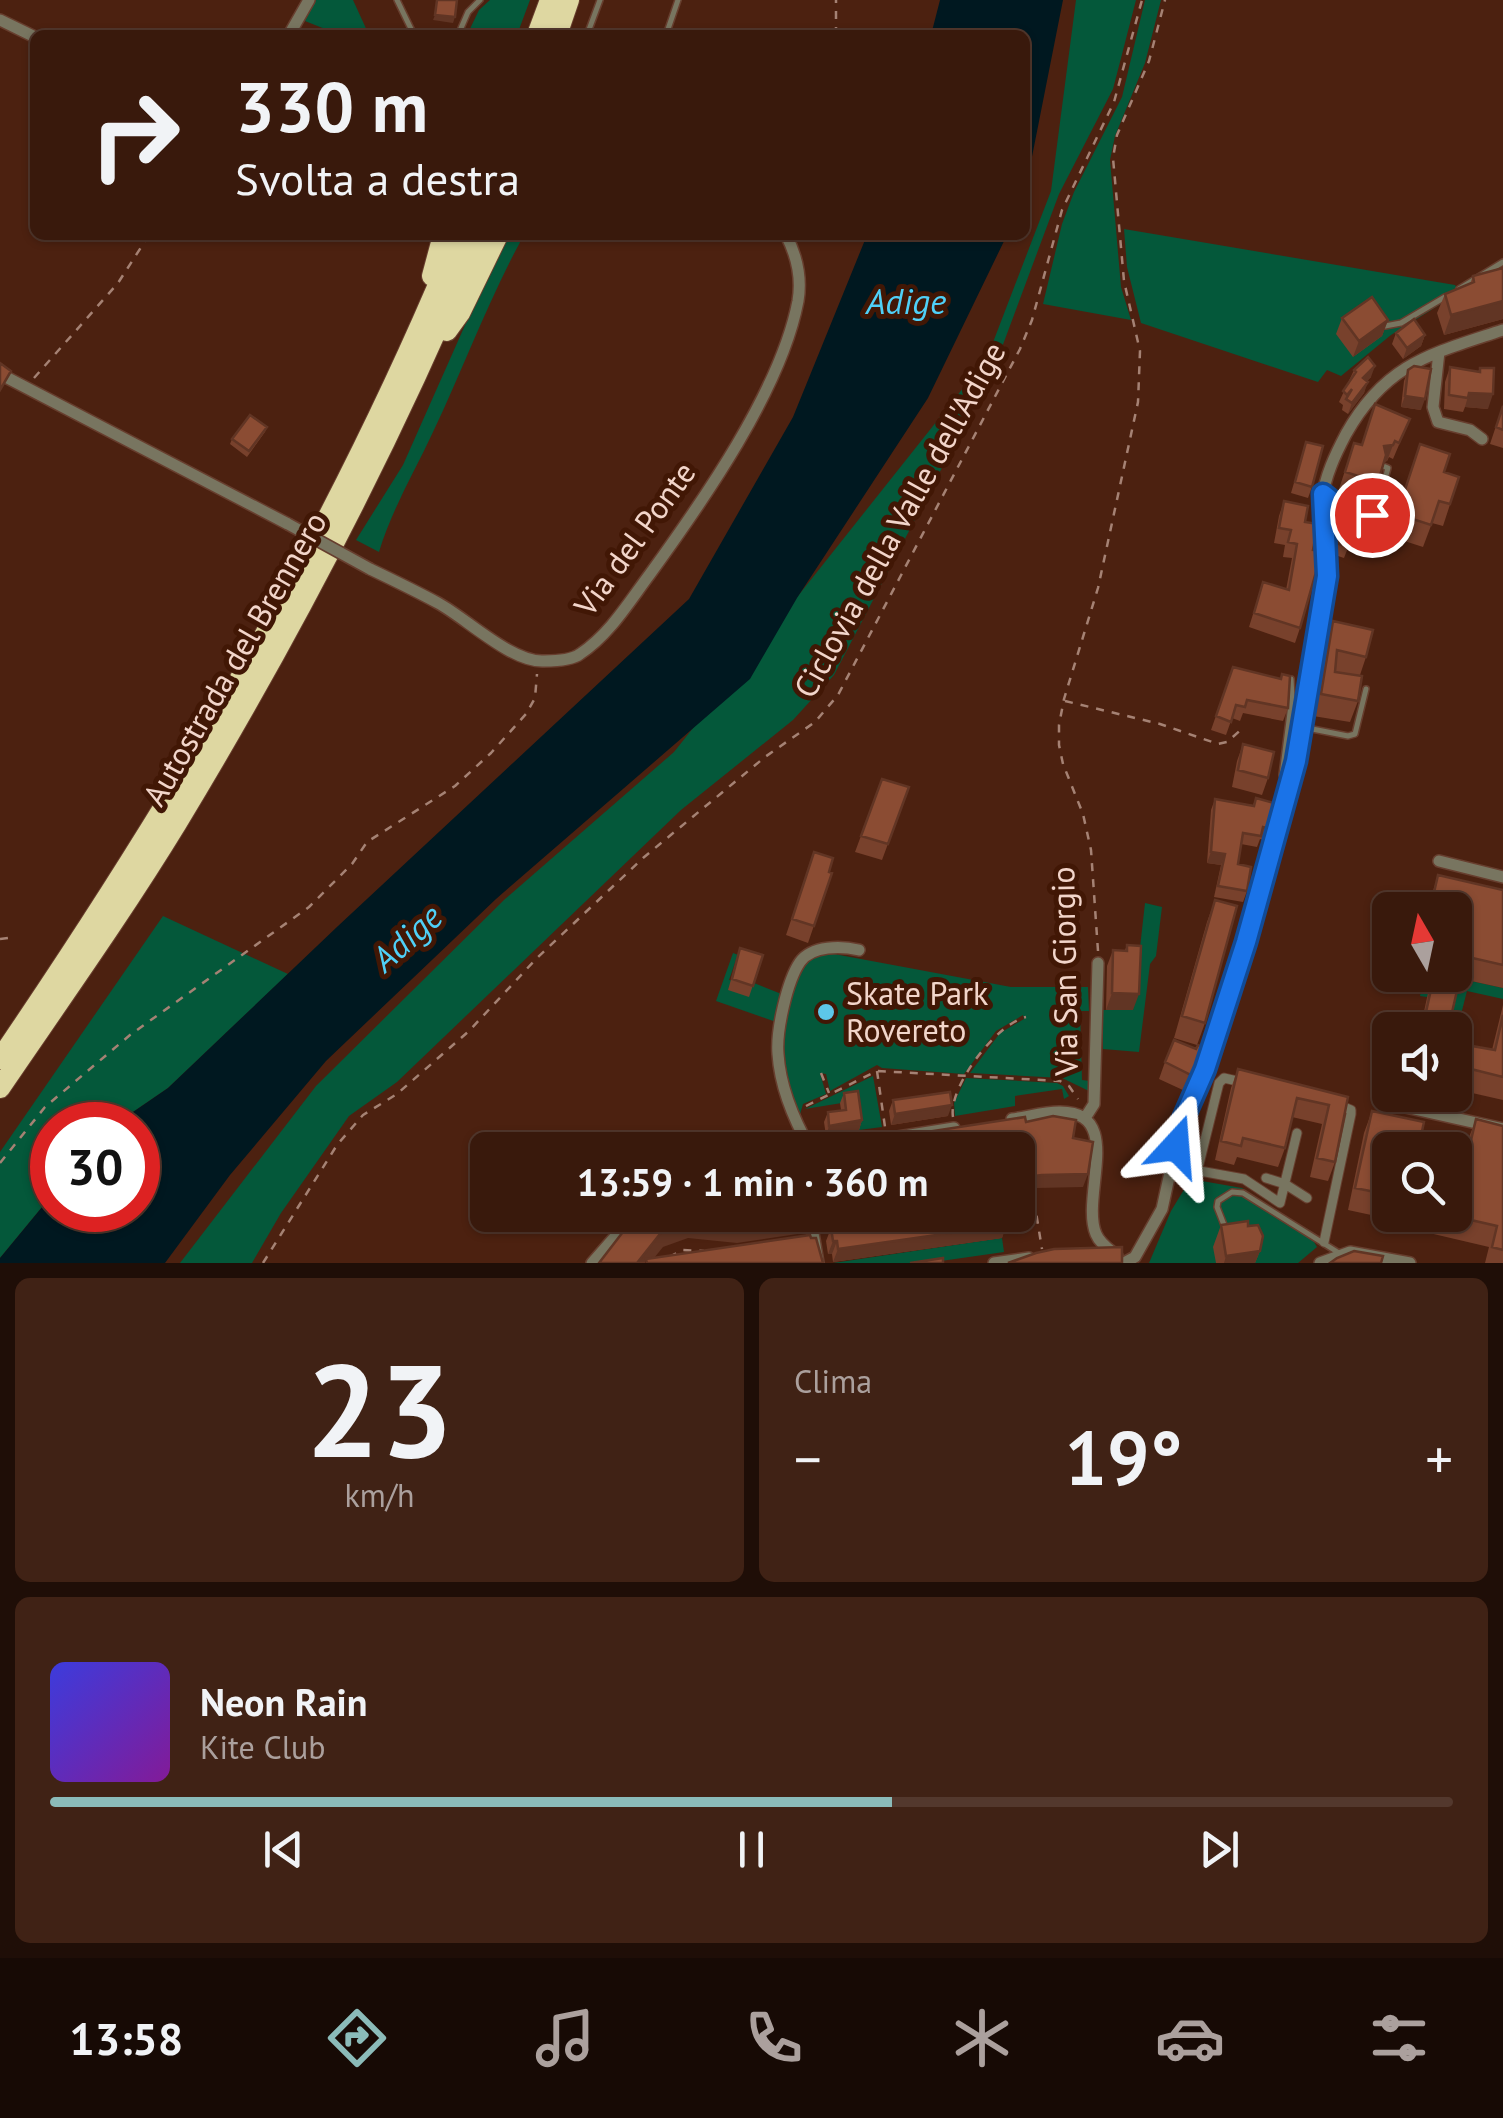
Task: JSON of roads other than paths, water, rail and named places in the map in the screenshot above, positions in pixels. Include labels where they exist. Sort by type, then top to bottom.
[{"type":"highway","points":[[539,30],[550,0]]},
{"type":"highway","points":[[558,30],[569,0]]},
{"type":"highway","points":[[429,304],[432,269],[441,240]]},
{"type":"highway","name":"Autostrada del Brennero","points":[[0,1059],[161,814],[287,598],[374,426],[457,240]]},
{"type":"highway","name":"Autostrada del Brennero","points":[[0,1088],[125,904],[222,747],[351,516],[476,240]]},
{"type":"highway","points":[[426,356],[460,313],[496,240]]},
{"type":"street","points":[[293,30],[309,0]]},
{"type":"street","points":[[0,20],[30,35]]},
{"type":"street","name":"Via del Ponte","points":[[0,374],[442,604],[513,652],[539,662],[578,656],[610,628],[701,503],[763,397],[798,302],[800,280],[796,254],[789,240]]},
{"type":"street","points":[[1088,1248],[1100,1242],[1124,1263],[1135,1257],[1155,1225],[1167,1193],[1180,1126],[1205,1069],[1246,942],[1289,790],[1302,727],[1327,576],[1323,494],[1336,454],[1372,395],[1386,380],[1438,352],[1503,330]]},
{"type":"street","points":[[1438,352],[1432,407],[1438,422],[1470,430],[1482,439]]},
{"type":"street","points":[[1439,861],[1503,877]]},
{"type":"street","points":[[801,1132],[778,1054],[788,996],[800,962],[809,955],[831,948],[860,950]]},
{"type":"street","name":"Via San Giorgio","points":[[1098,963],[1094,1104],[1083,1117],[1098,1143],[1091,1213],[1100,1242]]},
{"type":"street","points":[[1198,1168],[1219,1083],[1224,1078],[1250,1084]]},
{"type":"street","points":[[1324,1242],[1328,1202],[1351,1110],[1325,1102]]},
{"type":"street","points":[[995,1122],[1058,1112],[1083,1117]]},
{"type":"street","points":[[1427,1112],[1503,1129]]},
{"type":"street","points":[[926,1132],[976,1124]]},
{"type":"street","points":[[1172,1166],[1232,1172],[1280,1203],[1297,1133]]},
{"type":"street","points":[[1266,1178],[1285,1184],[1306,1198]]},
{"type":"street","points":[[592,1263],[619,1232]]},
{"type":"street","points":[[813,1232],[818,1263]]},
{"type":"street","points":[[994,1263],[1043,1252]]},
{"type":"street","points":[[1320,1263],[1339,1253],[1360,1252],[1404,1262]]},
{"type":"lane","points":[[397,0],[412,30]]},
{"type":"lane","points":[[460,30],[468,12],[480,0]]},
{"type":"lane","points":[[589,30],[600,0]]},
{"type":"lane","points":[[668,30],[678,0]]},
{"type":"lane","points":[[1385,326],[1401,323],[1503,262]]},
{"type":"lane","points":[[1366,519],[1380,498],[1388,468],[1383,466]]},
{"type":"lane","points":[[1323,494],[1343,510],[1376,522]]},
{"type":"lane","points":[[1289,790],[1282,776],[1291,678]]},
{"type":"lane","points":[[1302,727],[1356,734],[1366,689]]},
{"type":"lane","points":[[1226,1230],[1216,1207],[1218,1201],[1232,1192],[1243,1192],[1339,1253]]},
{"type":"water","points":[[940,0],[1063,0],[1030,167],[1030,30],[932,30]]},
{"type":"water","name":"Adige","points":[[865,240],[1005,240],[928,398],[797,598],[750,679],[496,899],[326,1061],[230,1175],[165,1263],[0,1263],[30,1222],[30,1232],[160,1232],[160,1102],[148,1102],[168,1088],[689,599],[793,417]]},
{"type":"place","name":"Skate Park Rovereto","points":[[826,1012]]}]
